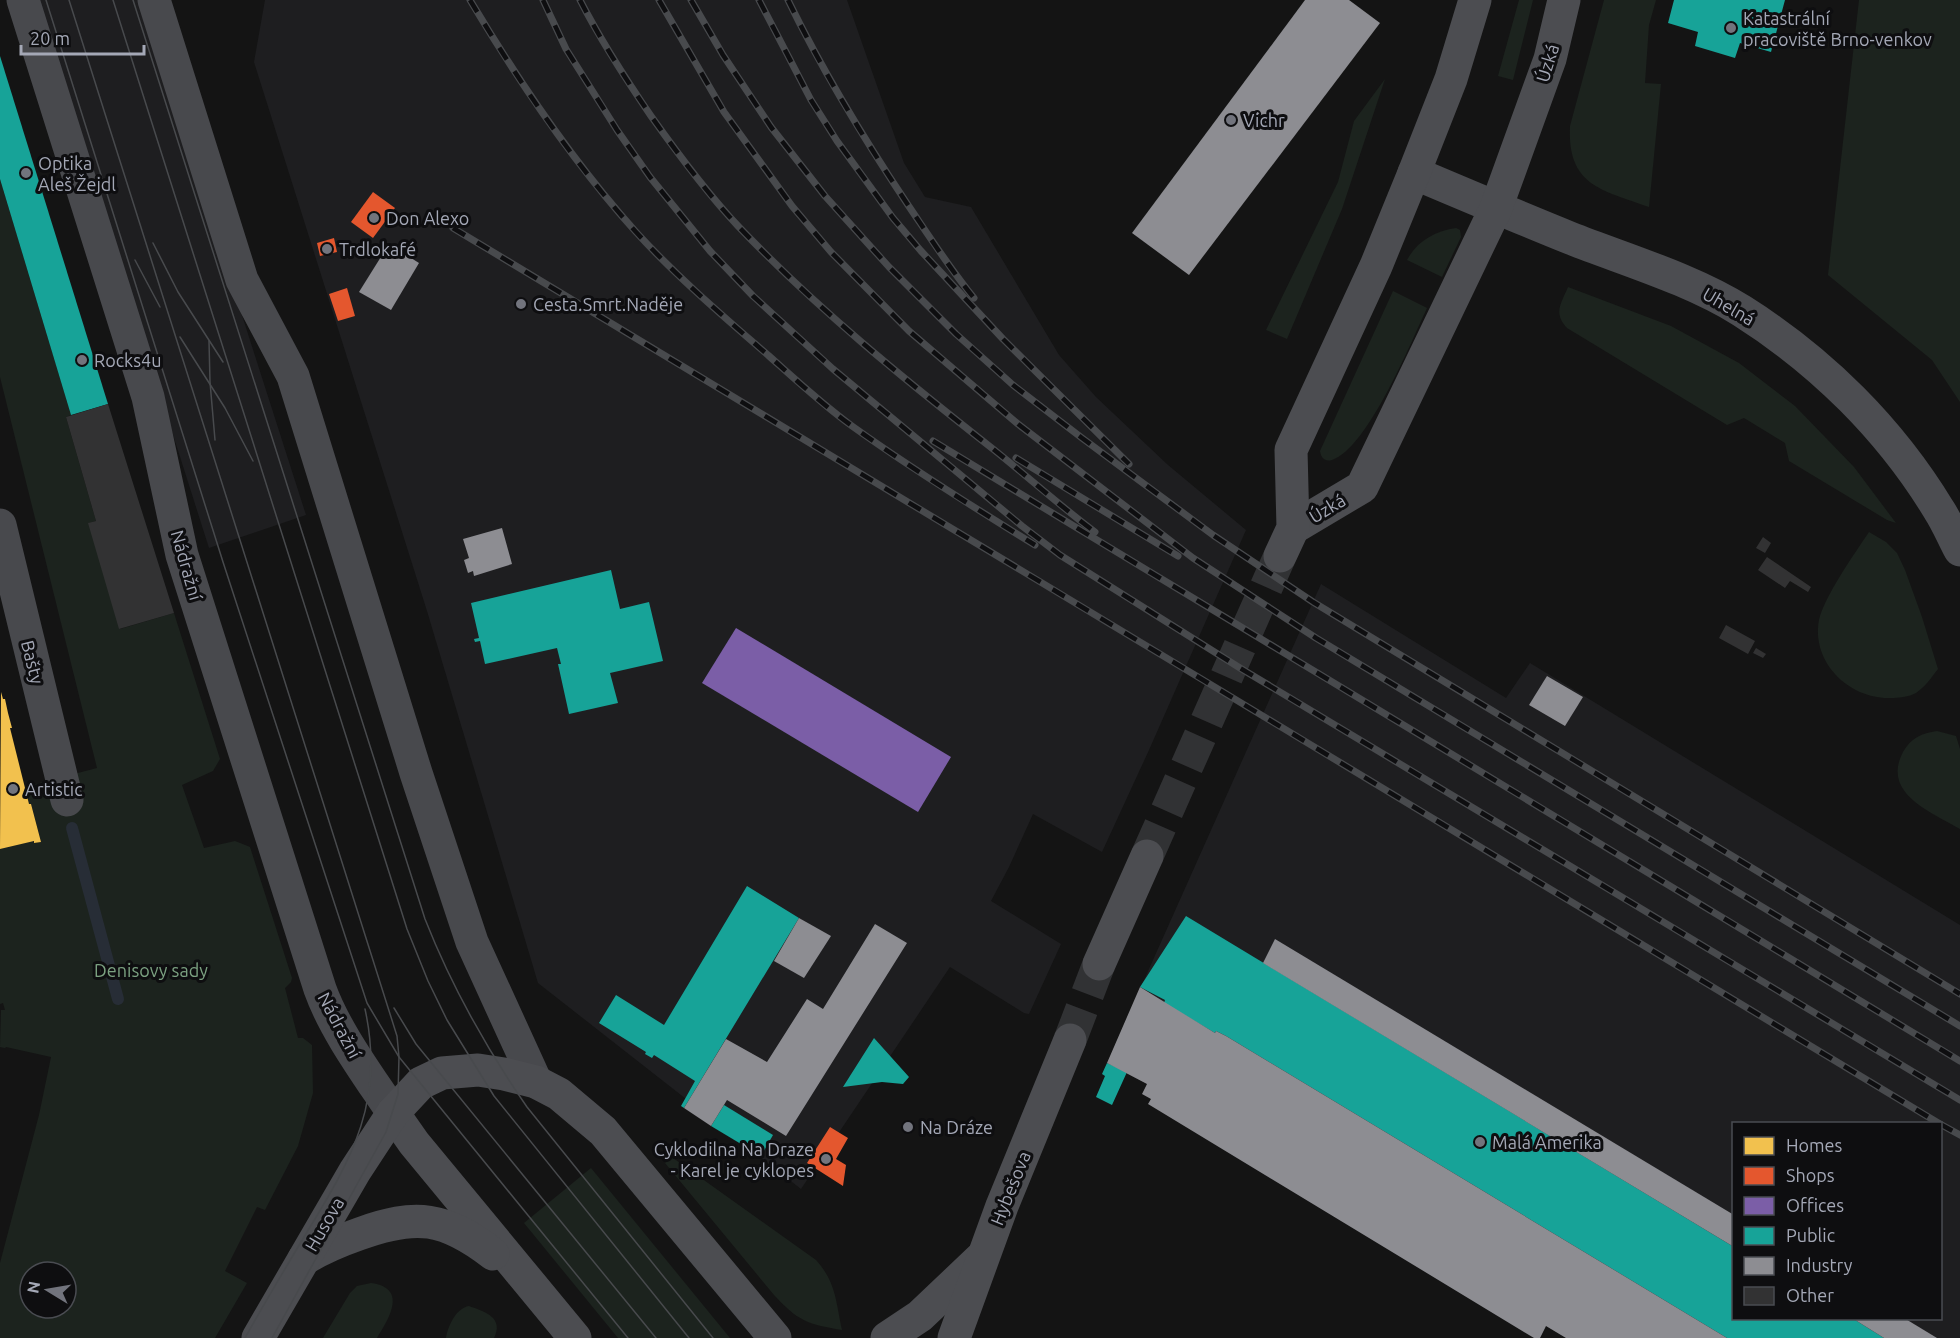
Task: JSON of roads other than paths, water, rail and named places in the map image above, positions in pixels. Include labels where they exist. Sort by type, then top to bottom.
[{"type":"main road","name":"Úzká","points":[[1475,0],[1451,79],[1376,266],[1291,450],[1286,542],[1362,487],[1496,208],[1550,58],[1564,0]]},
{"type":"main road","name":"Uhelná","points":[[1414,173],[1702,290],[1740,310],[1812,361],[1844,390],[1896,448],[1939,510],[1960,550]]},
{"type":"main road","points":[[1099,964],[1147,856]]},
{"type":"main road","name":"Hybešova","points":[[954,1338],[983,1256],[1070,1040]]},
{"type":"main road","points":[[393,1113],[421,1083],[442,1073],[478,1070],[504,1074],[536,1083],[559,1094],[603,1131],[776,1338]]},
{"type":"main road","name":"Husova","points":[[258,1338],[355,1171],[393,1113]]},
{"type":"main road","name":"Nádražní","points":[[393,1113],[414,1143],[575,1338]]},
{"type":"main road","points":[[304,1259],[324,1246],[380,1226],[404,1221],[424,1221],[456,1229],[472,1238],[526,1278]]},
{"type":"main road","points":[[887,1338],[920,1316],[983,1256]]},
{"type":"main road","points":[[750,1309],[783,1332],[798,1338]]},
{"type":"street","name":"Nádražní","points":[[22,0],[148,397],[182,555],[320,989],[326,1007],[393,1113]]},
{"type":"street","points":[[154,0],[242,280],[293,376],[472,942],[536,1083]]},
{"type":"street","name":"Bašty","points":[[0,525],[67,800]]},
{"type":"waterway","points":[[72,828],[118,999]]},
{"type":"tunnel","points":[[1147,856],[1280,556]]},
{"type":"tunnel","points":[[1070,1040],[1099,964]]},
{"type":"tram line","points":[[46,0],[223,562],[367,1003],[399,1057],[628,1338]]},
{"type":"tram line","points":[[69,0],[397,1036],[398,1094],[386,1132],[272,1338]]},
{"type":"tram line","points":[[113,0],[407,929],[428,981],[447,1020],[494,1096],[689,1338]]},
{"type":"tram line","points":[[133,0],[425,919],[435,944],[470,1016],[527,1107],[713,1338]]},
{"type":"tram line","points":[[153,243],[178,292],[223,362]]},
{"type":"tram line","points":[[135,260],[160,307]]},
{"type":"tram line","points":[[180,337],[225,408],[253,461]]},
{"type":"tram line","points":[[209,341],[215,440]]},
{"type":"tram line","points":[[394,1008],[416,1044],[656,1338]]},
{"type":"tram line","points":[[245,1338],[324,1205],[361,1127],[368,1100],[371,1072],[370,1042],[365,1009]]},
{"type":"railway","points":[[470,0],[527,91],[568,149],[636,232],[668,265],[841,418],[920,473],[1035,545]]},
{"type":"railway","points":[[543,0],[566,49],[617,130],[650,177],[710,251],[753,296],[833,369],[1022,526],[1060,555],[1240,668],[1960,1100]]},
{"type":"railway","points":[[580,0],[596,30],[651,116],[715,200],[738,226],[798,286],[861,342],[1095,532]]},
{"type":"railway","points":[[659,0],[724,112],[792,206],[831,252],[909,331],[1018,424],[1193,558],[1316,638],[1960,1026]]},
{"type":"railway","points":[[691,0],[723,55],[771,127],[825,196],[889,267],[956,334],[1013,385],[1213,535],[1313,602],[1960,994]]},
{"type":"railway","points":[[759,0],[811,100],[837,141],[893,218],[1003,339],[1129,464]]},
{"type":"railway","points":[[788,0],[830,79],[876,155],[940,252],[974,298]]},
{"type":"railway","points":[[453,228],[1937,1122]]},
{"type":"railway","points":[[933,441],[1960,1061]]},
{"type":"railway","points":[[1016,458],[1178,556]]},
{"type":"railway","points":[[1942,1125],[1960,1135]]},
{"type":"place","name":"Katastrální pracoviště Brno-venkov","points":[[1731,28]]},
{"type":"place","name":"Vichr","points":[[1231,120]]},
{"type":"place","name":"Optika Aleš Žejdl","points":[[26,173]]},
{"type":"place","name":"Don Alexo","points":[[374,218]]},
{"type":"place","name":"Trdlokafé","points":[[327,249]]},
{"type":"place","name":"Cesta.Smrt.Naděje","points":[[521,304]]},
{"type":"place","name":"Rocks4u","points":[[82,360]]},
{"type":"place","name":"Artistic","points":[[13,789]]},
{"type":"place","name":"Na Dráze","points":[[908,1127]]},
{"type":"place","name":"Malá Amerika","points":[[1480,1142]]},
{"type":"place","name":"Cyklodilna Na Draze - Karel je cyklopes","points":[[826,1159]]},
{"type":"park label","name":"Denisovy sady","points":[[151,970]]}]
